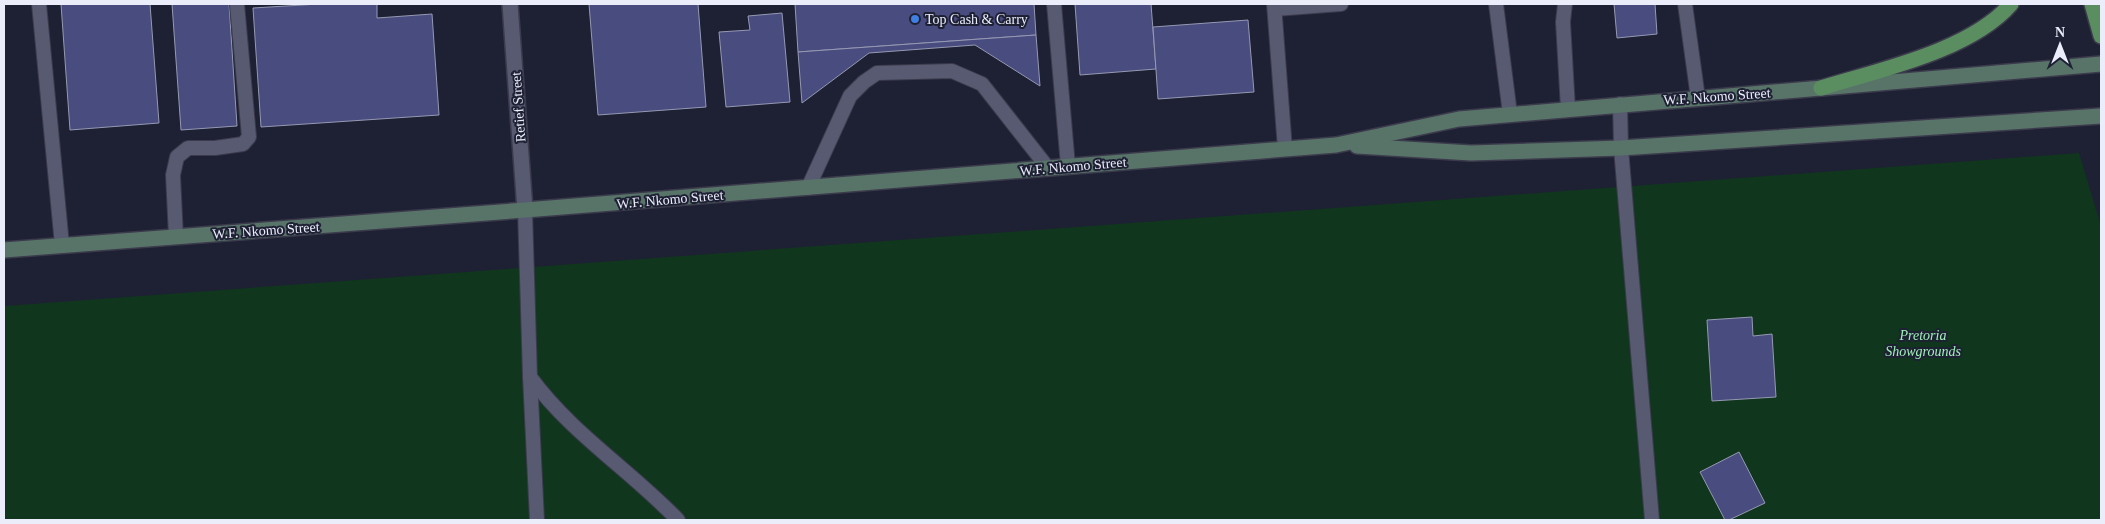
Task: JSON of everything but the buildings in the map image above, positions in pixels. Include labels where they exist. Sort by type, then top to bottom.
[{"type":"main road","points":[[1821,88],[1948,48],[1987,26],[2011,4]]},
{"type":"main road","points":[[2092,4],[2101,36]]},
{"type":"main road","name":"W.F. Nkomo Street","points":[[4,250],[1336,145],[1459,119],[2101,64]]},
{"type":"main road","name":"W.F. Nkomo Street","points":[[1336,145],[1471,153],[1621,148],[2101,116]]},
{"type":"street","name":"Retief Street","points":[[510,4],[525,210]]},
{"type":"lane","points":[[39,4],[62,245]]},
{"type":"lane","points":[[176,237],[173,175],[176,157],[188,148],[215,148],[244,144],[249,138],[237,4]]},
{"type":"lane","points":[[1054,4],[1068,166]]},
{"type":"lane","points":[[1285,149],[1274,7],[1340,4]]},
{"type":"lane","points":[[1496,4],[1510,114]]},
{"type":"lane","points":[[1564,4],[1563,22],[1568,109]]},
{"type":"lane","points":[[1686,4],[1698,98]]},
{"type":"lane","points":[[808,188],[850,96],[864,82],[878,73],[952,71],[982,84],[1048,168]]},
{"type":"lane","points":[[1620,104],[1621,148],[1652,520]]},
{"type":"lane","points":[[525,210],[537,520]]},
{"type":"lane","points":[[530,377],[544,397],[572,426],[678,520]]},
{"type":"green space","name":"Pretoria Showgrounds","points":[[2079,153],[2101,226],[2101,520],[4,520],[4,306]]},
{"type":"place","name":"Top Cash & Carry","points":[[915,19]]}]
